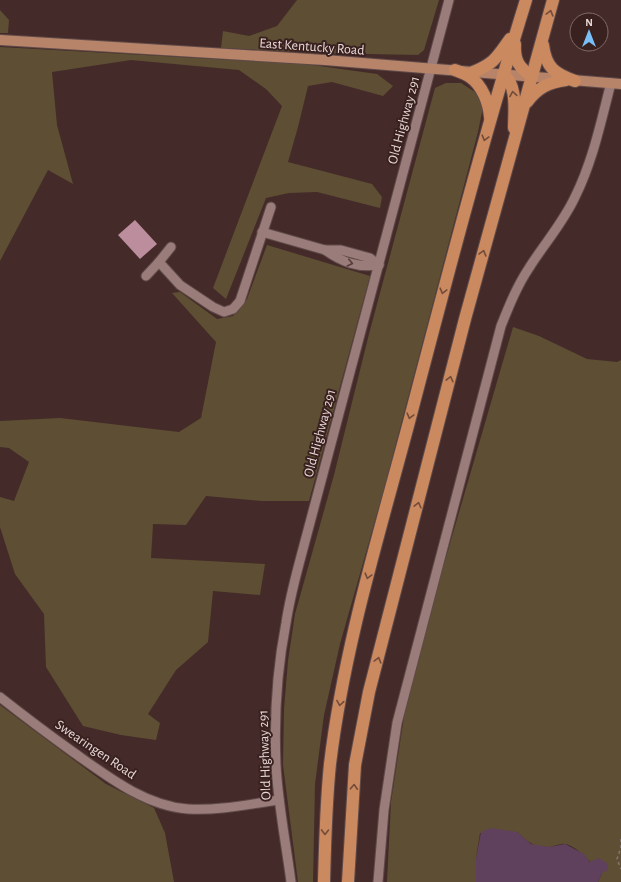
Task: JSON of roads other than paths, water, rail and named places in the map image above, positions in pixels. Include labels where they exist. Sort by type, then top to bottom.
[{"type":"highway","points":[[324,882],[325,819],[331,762],[342,688],[358,614],[490,120],[526,0]]},
{"type":"highway","points":[[348,882],[355,765],[369,692],[465,319],[553,0]]},
{"type":"highway","points":[[473,72],[488,65],[498,57],[516,32]]},
{"type":"highway","points":[[516,32],[514,54],[518,64],[532,77]]},
{"type":"highway","points":[[542,41],[546,59],[550,67],[560,75],[571,80]]},
{"type":"highway","points":[[455,70],[470,77],[480,87],[486,97],[490,111],[490,120]]},
{"type":"highway","points":[[503,74],[510,82],[514,98],[513,146]]},
{"type":"highway","points":[[524,107],[533,94],[542,87],[571,80]]},
{"type":"main road","name":"East Kentucky Road","points":[[0,40],[431,68],[616,84]]},
{"type":"street","name":"Old Highway 291","points":[[291,882],[279,800],[276,765],[277,688],[286,623],[299,564],[449,0]]},
{"type":"street","points":[[378,882],[384,810],[397,723],[501,326],[513,296],[528,269],[561,222],[575,198],[586,173],[616,84]]},
{"type":"street","points":[[159,262],[180,286],[213,307],[224,312],[233,309],[240,301],[271,207]]},
{"type":"street","points":[[262,232],[325,250],[341,250],[370,258],[379,265]]},
{"type":"street","points":[[146,276],[171,248]]},
{"type":"street","name":"Swearingen Road","points":[[0,697],[115,782],[153,801],[187,809],[215,809],[279,800]]}]
